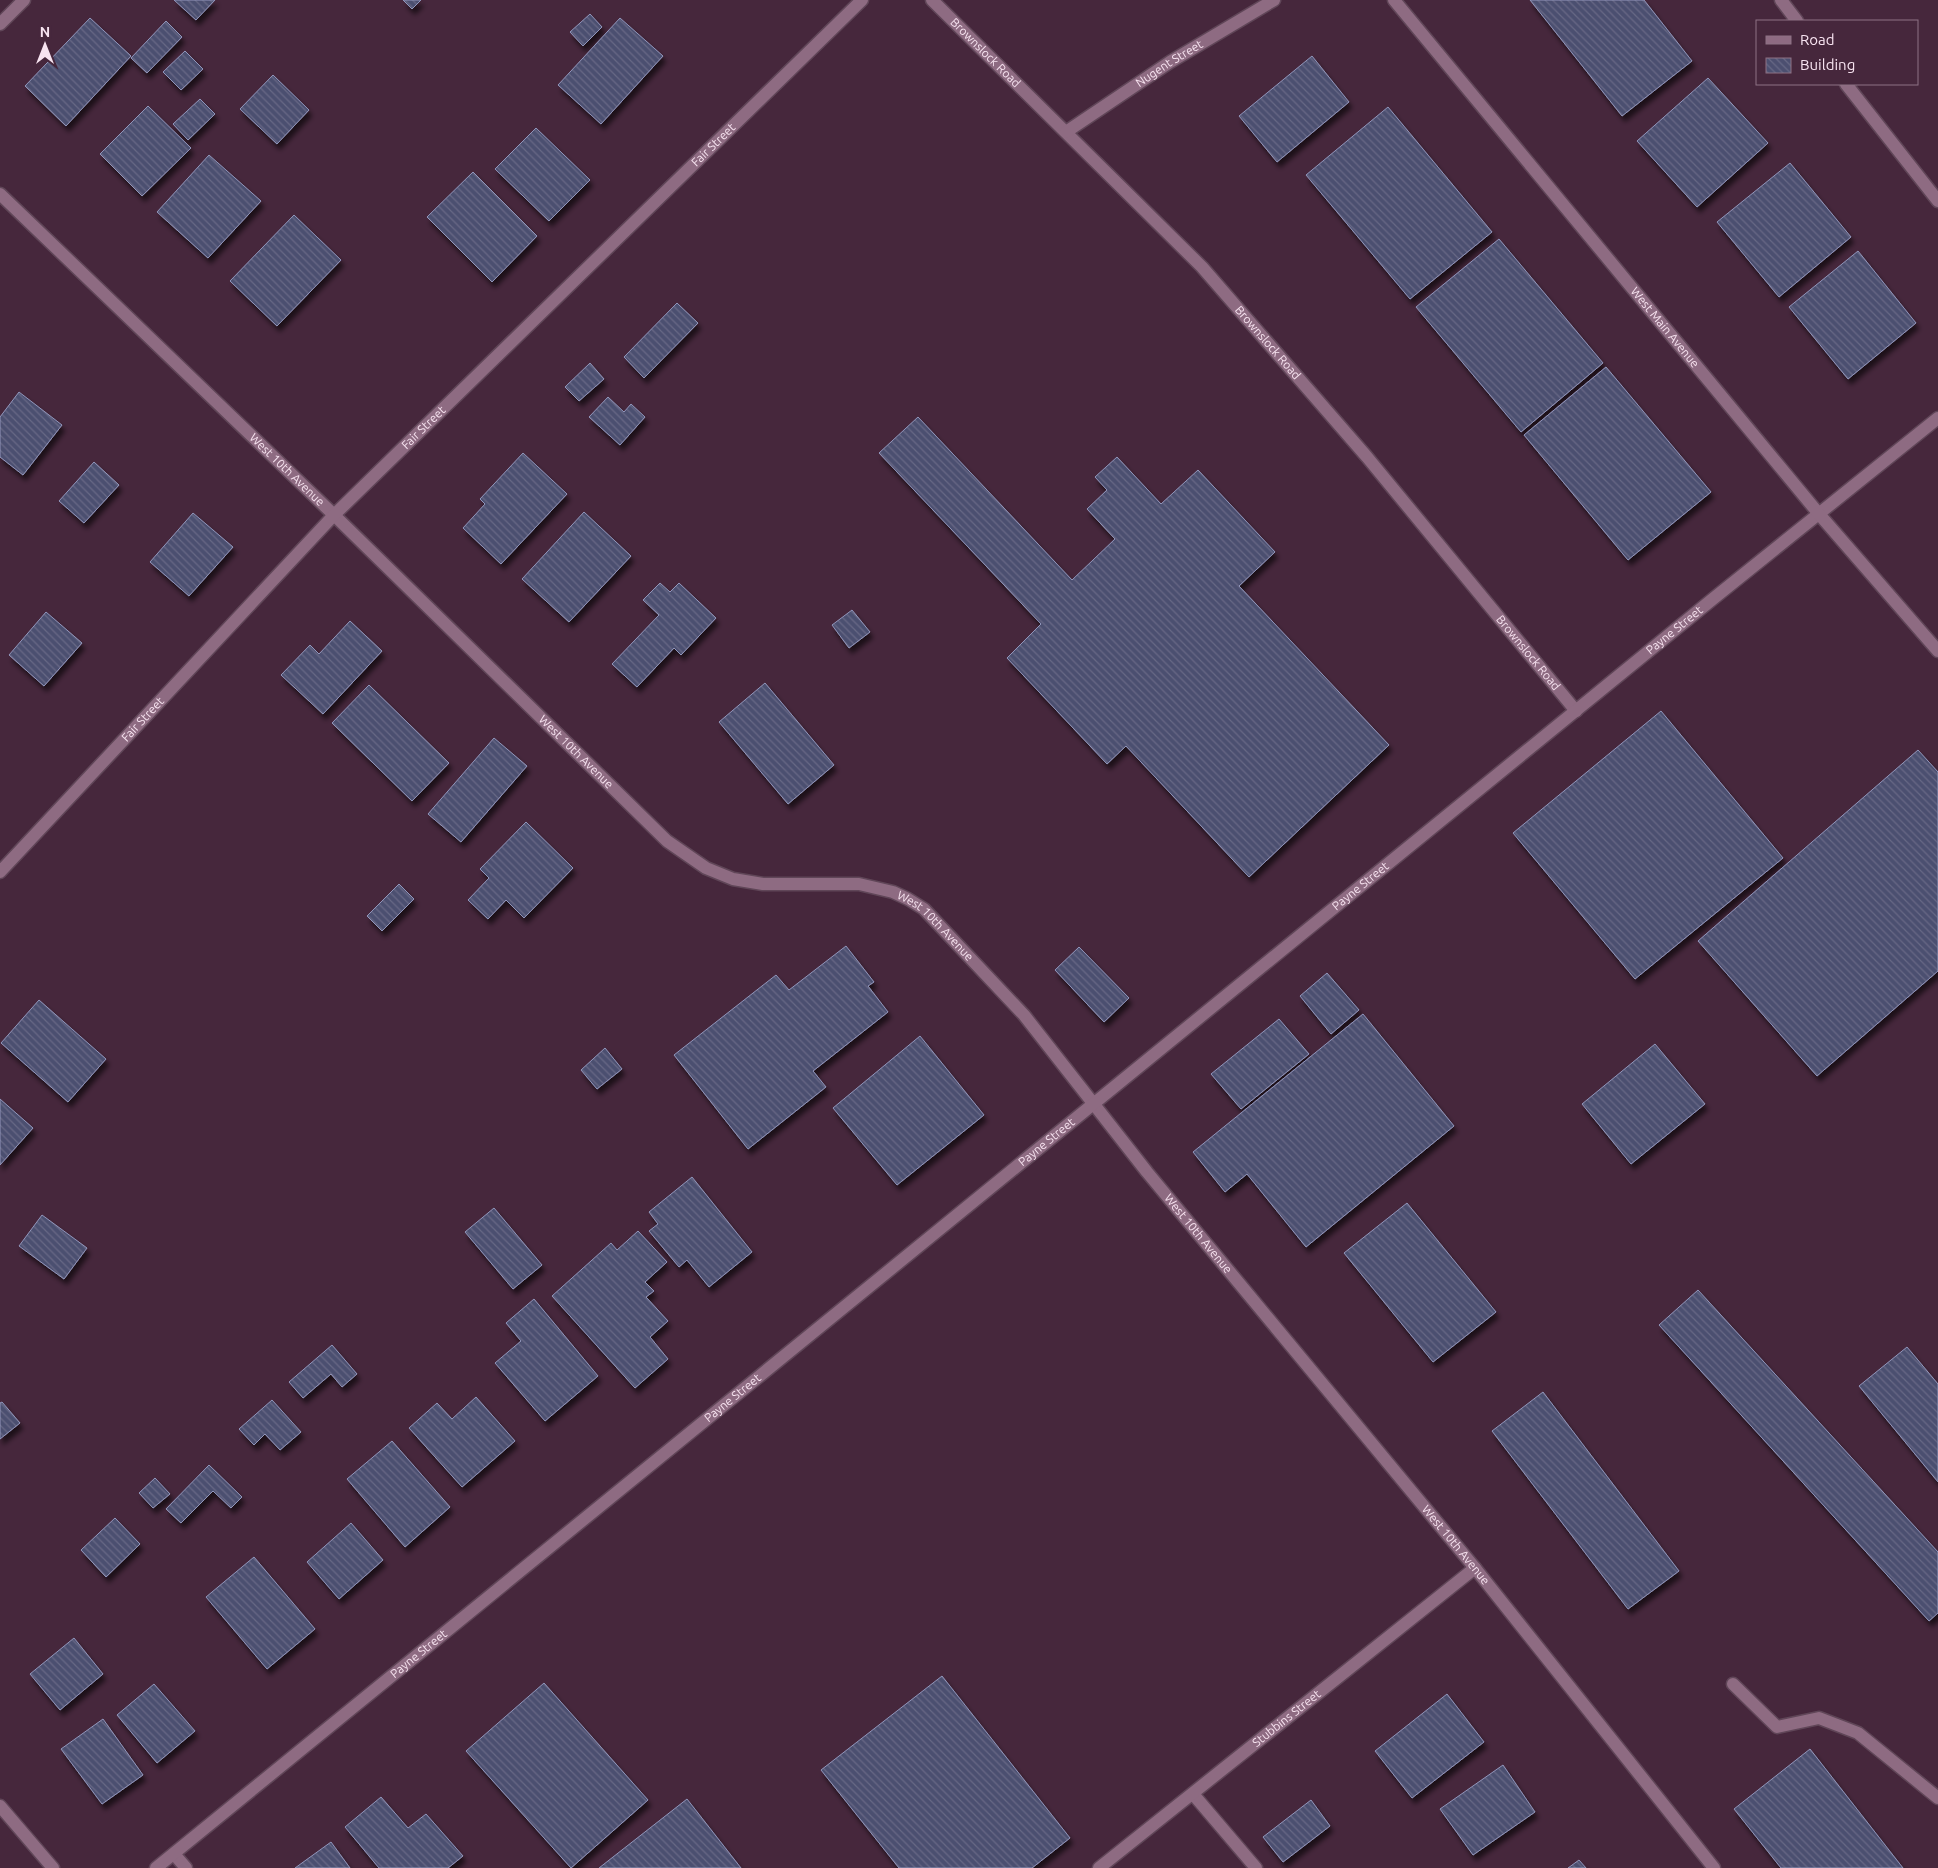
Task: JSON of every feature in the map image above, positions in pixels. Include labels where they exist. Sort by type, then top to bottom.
[{"type":"street","points":[[0,24],[24,0]]},
{"type":"street","name":"Fair Street","points":[[0,872],[334,515],[862,0]]},
{"type":"street","name":"Brownslock Road","points":[[932,0],[1202,267],[1367,457],[1576,711]]},
{"type":"street","name":"Nugent Street","points":[[1066,132],[1170,62],[1274,0]]},
{"type":"street","name":"West Main Avenue","points":[[1394,0],[1819,514],[1936,645]]},
{"type":"street","points":[[1781,0],[1796,20]]},
{"type":"street","points":[[1847,85],[1938,201]]},
{"type":"street","name":"West 10th Avenue","points":[[0,194],[334,515],[667,841],[706,868],[733,879],[763,884],[859,884],[893,892],[924,909],[1024,1015],[1154,1180],[1475,1568],[1714,1868]]},
{"type":"street","name":"Payne Street","points":[[156,1868],[1938,418]]},
{"type":"street","name":"Stubbins Street","points":[[1099,1868],[1475,1568]]},
{"type":"street","points":[[1733,1684],[1777,1727],[1819,1718],[1858,1733],[1938,1798]]},
{"type":"street","points":[[1193,1794],[1256,1868]]},
{"type":"street","points":[[0,1806],[53,1868]]},
{"type":"street","points":[[174,1854],[186,1868]]},
{"type":"building","points":[[174,0],[215,0],[196,20]]},
{"type":"building","points":[[403,0],[421,0],[412,9]]},
{"type":"building","points":[[1530,0],[1644,0],[1692,61],[1622,116]]},
{"type":"building","points":[[590,14],[602,27],[583,46],[570,32]]},
{"type":"building","points":[[90,18],[131,56],[66,126],[25,86]]},
{"type":"building","points":[[620,18],[663,56],[601,124],[558,85]]},
{"type":"building","points":[[166,21],[182,37],[147,73],[131,58]]},
{"type":"building","points":[[185,51],[203,69],[181,90],[163,72]]},
{"type":"building","points":[[1312,56],[1349,102],[1277,162],[1239,116]]},
{"type":"building","points":[[273,75],[309,110],[277,144],[240,109]]},
{"type":"building","points":[[1708,78],[1768,143],[1697,207],[1637,141]]},
{"type":"building","points":[[200,99],[215,114],[188,140],[173,124]]},
{"type":"building","points":[[148,106],[191,148],[142,196],[100,154]]},
{"type":"building","points":[[1388,107],[1492,232],[1410,299],[1306,175]]},
{"type":"building","points":[[536,128],[590,180],[549,221],[495,169]]},
{"type":"building","points":[[209,155],[261,201],[208,258],[157,212]]},
{"type":"building","points":[[1790,163],[1851,237],[1779,297],[1717,222]]},
{"type":"building","points":[[473,172],[537,236],[492,282],[427,217]]},
{"type":"building","points":[[294,215],[341,260],[277,326],[230,281]]},
{"type":"building","points":[[1499,239],[1603,363],[1521,432],[1416,307]]},
{"type":"building","points":[[1858,251],[1916,323],[1848,379],[1789,307]]},
{"type":"building","points":[[677,303],[698,323],[644,378],[624,357]]},
{"type":"building","points":[[590,363],[604,379],[579,401],[565,387]]},
{"type":"building","points":[[1606,367],[1711,492],[1628,560],[1524,435]]},
{"type":"building","points":[[19,392],[62,425],[23,475],[0,457],[0,417]]},
{"type":"building","points":[[608,397],[624,412],[631,404],[645,417],[620,445],[589,417]]},
{"type":"building","points":[[918,417],[1072,580],[1115,539],[1087,509],[1107,490],[1095,477],[1117,457],[1161,504],[1198,470],[1275,552],[1239,586],[1389,745],[1249,877],[1126,746],[1107,764],[1007,658],[1041,624],[879,453]]},
{"type":"building","points":[[523,453],[567,494],[501,564],[463,528],[485,504],[480,499]]},
{"type":"building","points":[[94,462],[119,485],[84,523],[59,501]]},
{"type":"building","points":[[584,512],[631,556],[569,622],[522,579]]},
{"type":"building","points":[[193,513],[233,547],[189,596],[150,562]]},
{"type":"building","points":[[660,583],[670,592],[679,583],[716,618],[681,655],[674,648],[637,687],[612,664],[659,615],[643,600]]},
{"type":"building","points":[[852,610],[870,632],[849,648],[832,625]]},
{"type":"building","points":[[46,612],[82,643],[44,686],[9,655]]},
{"type":"building","points":[[350,621],[382,651],[323,714],[281,675],[310,645],[319,654]]},
{"type":"building","points":[[765,683],[834,765],[788,804],[719,722]]},
{"type":"building","points":[[369,685],[449,763],[412,801],[332,723]]},
{"type":"building","points":[[1661,711],[1783,858],[1635,979],[1513,833]]},
{"type":"building","points":[[494,738],[527,766],[461,842],[428,814]]},
{"type":"building","points":[[1918,750],[1938,772],[1938,971],[1817,1076],[1698,941]]},
{"type":"building","points":[[526,822],[573,868],[524,918],[506,900],[488,919],[468,900],[489,878],[480,869]]},
{"type":"building","points":[[399,884],[414,899],[382,931],[367,916]]},
{"type":"building","points":[[846,946],[874,982],[868,986],[888,1012],[813,1071],[826,1087],[748,1149],[674,1055],[776,975],[789,990]]},
{"type":"building","points":[[1079,947],[1129,998],[1104,1022],[1055,970]]},
{"type":"building","points":[[1327,973],[1359,1010],[1331,1034],[1300,996]]},
{"type":"building","points":[[39,1000],[106,1059],[68,1102],[1,1043]]},
{"type":"building","points":[[1363,1014],[1454,1126],[1306,1247],[1247,1174],[1225,1192],[1193,1152]]},
{"type":"building","points":[[1279,1019],[1309,1054],[1241,1109],[1211,1074]]},
{"type":"building","points":[[920,1036],[984,1115],[897,1185],[833,1108]]},
{"type":"building","points":[[1655,1044],[1705,1104],[1631,1164],[1582,1104]]},
{"type":"building","points":[[605,1048],[622,1069],[597,1089],[581,1070]]},
{"type":"building","points":[[0,1099],[33,1128],[0,1165]]},
{"type":"building","points":[[692,1177],[752,1252],[709,1287],[687,1260],[679,1267],[649,1231],[658,1224],[649,1212]]},
{"type":"building","points":[[1407,1203],[1496,1312],[1433,1362],[1344,1253]]},
{"type":"building","points":[[494,1208],[542,1265],[513,1289],[465,1232]]},
{"type":"building","points":[[42,1215],[87,1248],[64,1279],[19,1246]]},
{"type":"building","points":[[638,1231],[667,1262],[645,1282],[654,1291],[646,1297],[668,1321],[650,1337],[668,1359],[635,1388],[552,1296],[611,1243],[617,1250]]},
{"type":"building","points":[[1698,1290],[1938,1552],[1938,1613],[1929,1621],[1659,1325]]},
{"type":"building","points":[[534,1299],[598,1376],[545,1421],[495,1363],[521,1341],[506,1323]]},
{"type":"building","points":[[332,1345],[357,1374],[342,1387],[331,1374],[303,1398],[289,1382]]},
{"type":"building","points":[[1907,1347],[1938,1384],[1938,1482],[1859,1386]]},
{"type":"building","points":[[1543,1392],[1679,1571],[1628,1609],[1492,1431]]},
{"type":"building","points":[[476,1397],[515,1441],[462,1487],[409,1428],[437,1403],[452,1419]]},
{"type":"building","points":[[272,1400],[301,1432],[280,1450],[265,1434],[254,1445],[239,1429]]},
{"type":"building","points":[[2,1402],[20,1423],[0,1439],[0,1403]]},
{"type":"building","points":[[392,1441],[450,1507],[405,1547],[347,1479]]},
{"type":"building","points":[[209,1465],[242,1497],[231,1508],[213,1491],[181,1523],[166,1509]]},
{"type":"building","points":[[155,1478],[170,1494],[153,1508],[139,1493]]},
{"type":"building","points":[[115,1518],[140,1544],[106,1577],[81,1550]]},
{"type":"building","points":[[351,1523],[383,1560],[339,1599],[307,1562]]},
{"type":"building","points":[[254,1557],[315,1629],[267,1669],[206,1597]]},
{"type":"building","points":[[74,1638],[103,1674],[60,1710],[30,1674]]},
{"type":"building","points":[[942,1676],[1070,1838],[1032,1868],[899,1868],[821,1770]]},
{"type":"building","points":[[544,1683],[648,1800],[571,1868],[466,1751]]},
{"type":"building","points":[[154,1684],[195,1731],[157,1763],[117,1715]]},
{"type":"building","points":[[1447,1694],[1484,1742],[1412,1798],[1375,1751]]},
{"type":"building","points":[[103,1719],[143,1775],[102,1804],[61,1749]]},
{"type":"building","points":[[1810,1749],[1903,1868],[1781,1868],[1734,1809]]},
{"type":"building","points":[[1503,1765],[1535,1812],[1473,1855],[1440,1809]]},
{"type":"building","points":[[381,1797],[408,1828],[426,1814],[463,1856],[448,1868],[379,1868],[345,1827]]},
{"type":"building","points":[[687,1799],[741,1868],[599,1868]]},
{"type":"building","points":[[1311,1800],[1330,1826],[1283,1862],[1263,1837]]},
{"type":"building","points":[[331,1842],[350,1868],[295,1868]]},
{"type":"building","points":[[1579,1860],[1586,1868],[1568,1868]]}]
